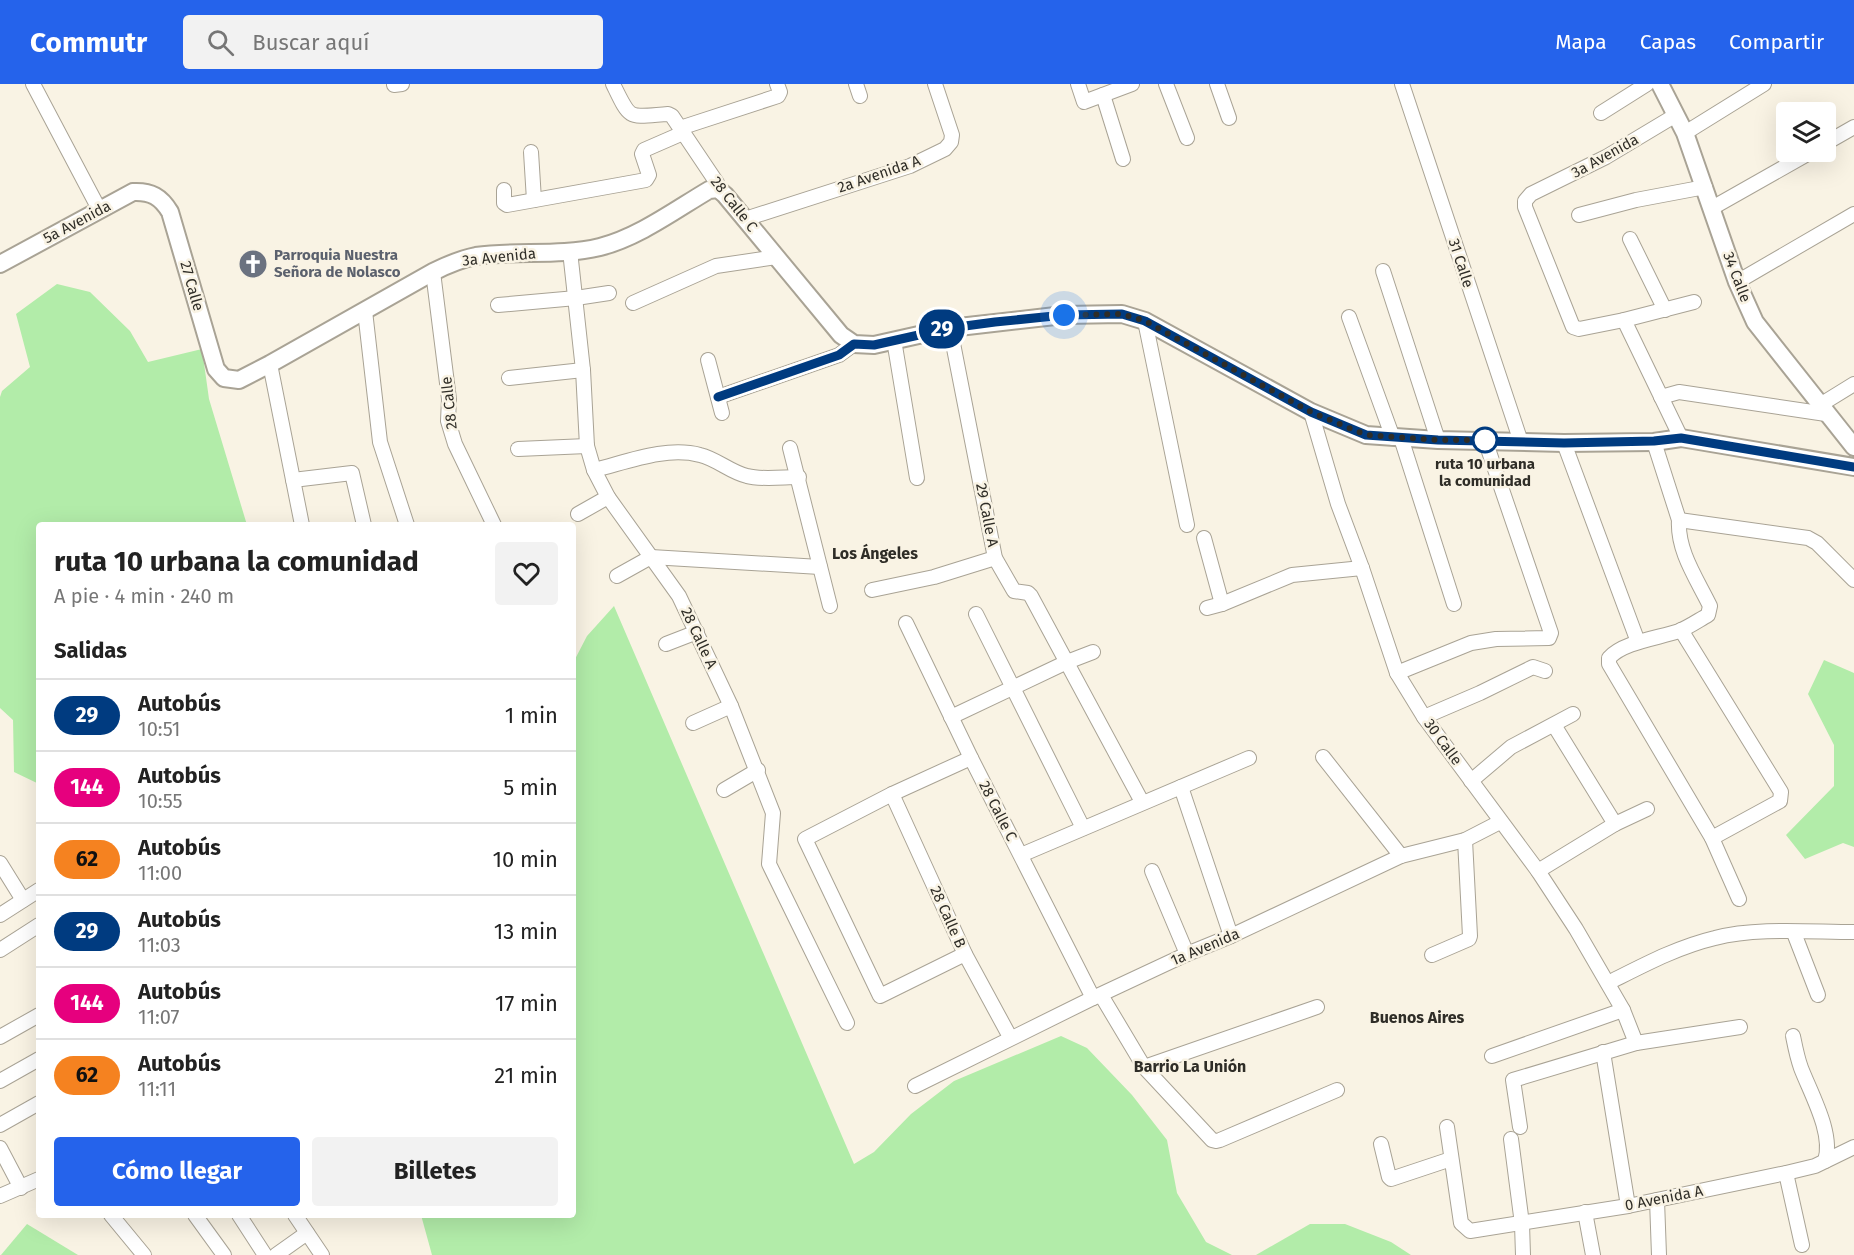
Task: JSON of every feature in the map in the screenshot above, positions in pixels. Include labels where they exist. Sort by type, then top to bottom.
[{"type":"street","points":[[33,84],[99,209]]},
{"type":"street","name":"28 Calle C","points":[[612,84],[626,112],[634,116],[668,114],[672,116],[717,183],[718,189],[841,335],[854,344]]},
{"type":"street","name":"2a Avenida A","points":[[745,219],[910,166],[945,149],[951,142],[952,135],[935,84]]},
{"type":"street","points":[[1078,84],[1084,102],[1110,90],[1132,84]]},
{"type":"street","points":[[1166,84],[1187,138]]},
{"type":"street","points":[[1217,84],[1229,118]]},
{"type":"street","name":"31 Calle","points":[[1401,84],[1521,442]]},
{"type":"street","points":[[1601,113],[1647,84]]},
{"type":"street","name":"34 Calle","points":[[1660,84],[1685,133],[1737,282],[1755,322],[1851,443]]},
{"type":"street","points":[[1685,133],[1764,84]]},
{"type":"street","points":[[504,189],[504,203],[507,205],[646,180],[649,175],[642,154],[644,150],[682,130],[772,99],[779,88]]},
{"type":"street","points":[[1110,90],[1123,159]]},
{"type":"street","name":"3a Avenida","points":[[1624,320],[1579,329],[1570,323],[1525,207],[1525,201],[1532,194],[1606,158],[1677,115]]},
{"type":"street","points":[[1836,137],[1854,127]]},
{"type":"street","points":[[531,152],[534,200]]},
{"type":"street","points":[[1713,208],[1794,162]]},
{"type":"street","points":[[1580,215],[1636,200],[1705,187]]},
{"type":"street","name":"3a Avenida","points":[[224,378],[239,380],[433,272],[456,262],[476,256],[570,251],[602,246],[635,233],[709,189],[718,189]]},
{"type":"street","name":"5a Avenida","points":[[0,264],[133,192],[145,191],[156,195]]},
{"type":"street","name":"27 Calle","points":[[156,195],[165,203],[170,212],[216,369],[224,378]]},
{"type":"street","points":[[1737,282],[1854,214]]},
{"type":"street","points":[[1630,239],[1665,310]]},
{"type":"street","name":"28 Calle A","points":[[570,251],[584,370],[587,446],[594,470],[608,497],[679,596],[731,706],[773,813],[769,864],[848,1023]]},
{"type":"street","points":[[633,303],[716,267],[776,257]]},
{"type":"street","points":[[1383,271],[1438,440]]},
{"type":"street","name":"28 Calle","points":[[433,272],[448,399],[448,421],[455,444],[493,522]]},
{"type":"street","points":[[498,305],[609,293]]},
{"type":"street","points":[[1681,438],[1624,320],[1695,302]]},
{"type":"street","points":[[365,311],[380,442],[406,522]]},
{"type":"street","points":[[718,397],[839,355],[854,344],[874,345],[950,328],[1064,315],[1122,314],[1145,321],[1311,412],[1366,435],[1438,440],[1564,443],[1654,441],[1681,438],[1854,467]]},
{"type":"street","points":[[1349,317],[1397,438],[1454,604]]},
{"type":"street","points":[[1145,321],[1186,525]]},
{"type":"street","name":"29 Calle A","points":[[950,328],[995,558],[1014,591],[1028,593],[1031,596],[1142,802]]},
{"type":"street","points":[[894,340],[917,478]]},
{"type":"street","points":[[708,360],[722,413]]},
{"type":"street","points":[[270,364],[301,522]]},
{"type":"street","points":[[509,378],[584,370]]},
{"type":"street","points":[[1661,397],[1679,392],[1823,409],[1854,384]]},
{"type":"street","name":"30 Calle","points":[[1311,412],[1338,504],[1397,673],[1424,717],[1538,871],[1596,960],[1623,1010],[1636,1043]]},
{"type":"street","points":[[1397,673],[1471,643],[1496,639],[1549,638],[1551,633],[1485,440]]},
{"type":"street","points":[[1654,441],[1679,520],[1678,530],[1683,551],[1710,606],[1710,611],[1708,615],[1681,630],[1638,642],[1612,654],[1609,658],[1610,664],[1712,838],[1739,899]]},
{"type":"street","points":[[1564,443],[1638,642]]},
{"type":"street","points":[[1837,464],[1846,455],[1851,443]]},
{"type":"street","points":[[519,449],[587,446]]},
{"type":"street","points":[[790,448],[830,606]]},
{"type":"street","points":[[594,470],[638,459],[684,453],[700,454],[748,477],[799,477]]},
{"type":"street","points":[[294,480],[352,472],[363,522]]},
{"type":"street","points":[[578,514],[608,497]]},
{"type":"street","points":[[1679,520],[1808,538],[1817,543],[1854,580]]},
{"type":"street","points":[[1204,538],[1222,604]]},
{"type":"street","points":[[617,576],[651,557],[820,567]]},
{"type":"street","points":[[872,590],[934,577],[995,558]]},
{"type":"street","points":[[1207,608],[1222,604],[1292,574],[1362,568]]},
{"type":"street","points":[[976,614],[1083,828]]},
{"type":"street","name":"28 Calle C","points":[[906,623],[971,758],[1097,996],[1144,1067],[1212,1140],[1220,1140],[1337,1090]]},
{"type":"street","points":[[1681,630],[1780,788],[1779,801],[1712,838]]},
{"type":"street","points":[[666,644],[697,632]]},
{"type":"street","points":[[951,717],[1093,652]]},
{"type":"street","points":[[1424,717],[1533,667],[1545,671]]},
{"type":"street","points":[[693,723],[731,706]]},
{"type":"street","points":[[1471,781],[1511,747],[1573,714]]},
{"type":"street","points":[[1554,725],[1615,824]]},
{"type":"street","points":[[1323,756],[1401,856]]},
{"type":"street","points":[[965,954],[880,996],[805,839],[892,794],[971,758]]},
{"type":"street","points":[[1022,855],[1249,758]]},
{"type":"street","points":[[724,790],[758,770]]},
{"type":"street","points":[[1181,787],[1231,936]]},
{"type":"street","name":"28 Calle B","points":[[892,794],[965,954],[1010,1037]]},
{"type":"street","points":[[1538,871],[1615,824],[1647,809]]},
{"type":"street","name":"1a Avenida","points":[[915,1086],[1010,1037],[1401,856],[1465,840],[1500,822]]},
{"type":"street","points":[[1432,955],[1470,936],[1465,840]]},
{"type":"street","points":[[0,863],[23,900]]},
{"type":"street","points":[[1152,871],[1188,954]]},
{"type":"street","points":[[0,915],[36,892]]},
{"type":"street","points":[[0,950],[36,927]]},
{"type":"street","points":[[1608,983],[1659,957],[1715,938],[1755,932],[1854,932]]},
{"type":"street","points":[[1794,933],[1818,995]]},
{"type":"street","points":[[1144,1067],[1317,1007]]},
{"type":"street","points":[[1492,1056],[1623,1010]]},
{"type":"street","points":[[0,1038],[36,1017]]},
{"type":"street","points":[[1520,1127],[1512,1082],[1636,1043],[1740,1027]]},
{"type":"street","points":[[1793,1036],[1801,1067],[1812,1090],[1827,1142],[1828,1151],[1825,1161]]},
{"type":"street","points":[[1603,1052],[1628,1206]]},
{"type":"street","points":[[0,1081],[36,1061]]},
{"type":"street","points":[[0,1125],[36,1105]]},
{"type":"street","points":[[1381,1144],[1391,1179],[1451,1159],[1447,1127]]},
{"type":"street","points":[[1511,1139],[1522,1224],[1523,1255]]},
{"type":"street","name":"0 Avenida A","points":[[1451,1159],[1461,1223],[1470,1231],[1628,1206],[1786,1173],[1815,1166],[1854,1147]]},
{"type":"street","points":[[0,1148],[21,1188]]},
{"type":"street","points":[[1786,1173],[1802,1245]]},
{"type":"street","points":[[0,1196],[36,1180]]},
{"type":"street","points":[[1657,1200],[1659,1255]]},
{"type":"street","points":[[1585,1212],[1593,1255]]},
{"type":"street","points":[[113,1218],[144,1255]]},
{"type":"street","points":[[197,1218],[224,1255]]},
{"type":"street","points":[[241,1218],[265,1255]]},
{"type":"street","points":[[297,1218],[322,1255]]},
{"type":"street","points":[[276,1255],[307,1233]]},
{"type":"green space","points":[[57,284],[90,292],[130,331],[148,362],[202,349],[209,399],[246,522],[36,522],[36,783],[14,772],[13,720],[0,708],[0,397],[2,391],[30,367],[16,314]]},
{"type":"green space","points":[[614,606],[854,1164],[874,1152],[911,1114],[954,1081],[1061,1036],[1087,1048],[1132,1095],[1167,1140],[1177,1193],[1206,1242],[1232,1255],[432,1255],[422,1218],[576,1218],[576,657],[587,636]]},
{"type":"green space","points":[[1824,660],[1854,673],[1854,847],[1843,843],[1805,859],[1786,835],[1834,786],[1834,745],[1808,694]]},
{"type":"green space","points":[[27,1224],[78,1255],[1,1255]]},
{"type":"green space","points":[[1310,1224],[1345,1224],[1391,1242],[1411,1255],[1256,1255]]},
{"type":"bus line","name":"29","points":[[718,397],[839,355],[854,344],[874,345],[950,328],[995,322],[1064,315],[1122,314],[1145,321],[1311,412],[1366,435],[1438,440],[1564,443],[1654,441],[1681,438],[1854,467]]},
{"type":"place","name":"Parroquia Nuestra Señora de Nolasco","points":[[253,264]]},
{"type":"place","name":"ruta 10 urbana la comunidad","points":[[1485,440]]},
{"type":"district","name":"Los Ángeles","points":[[875,553]]},
{"type":"district","name":"Buenos Aires","points":[[1417,1017]]},
{"type":"district","name":"Barrio La Unión","points":[[1190,1066]]},
{"type":"route","points":[[1064,315],[1122,314],[1145,321],[1311,412],[1366,435],[1438,440],[1485,440]]}]
